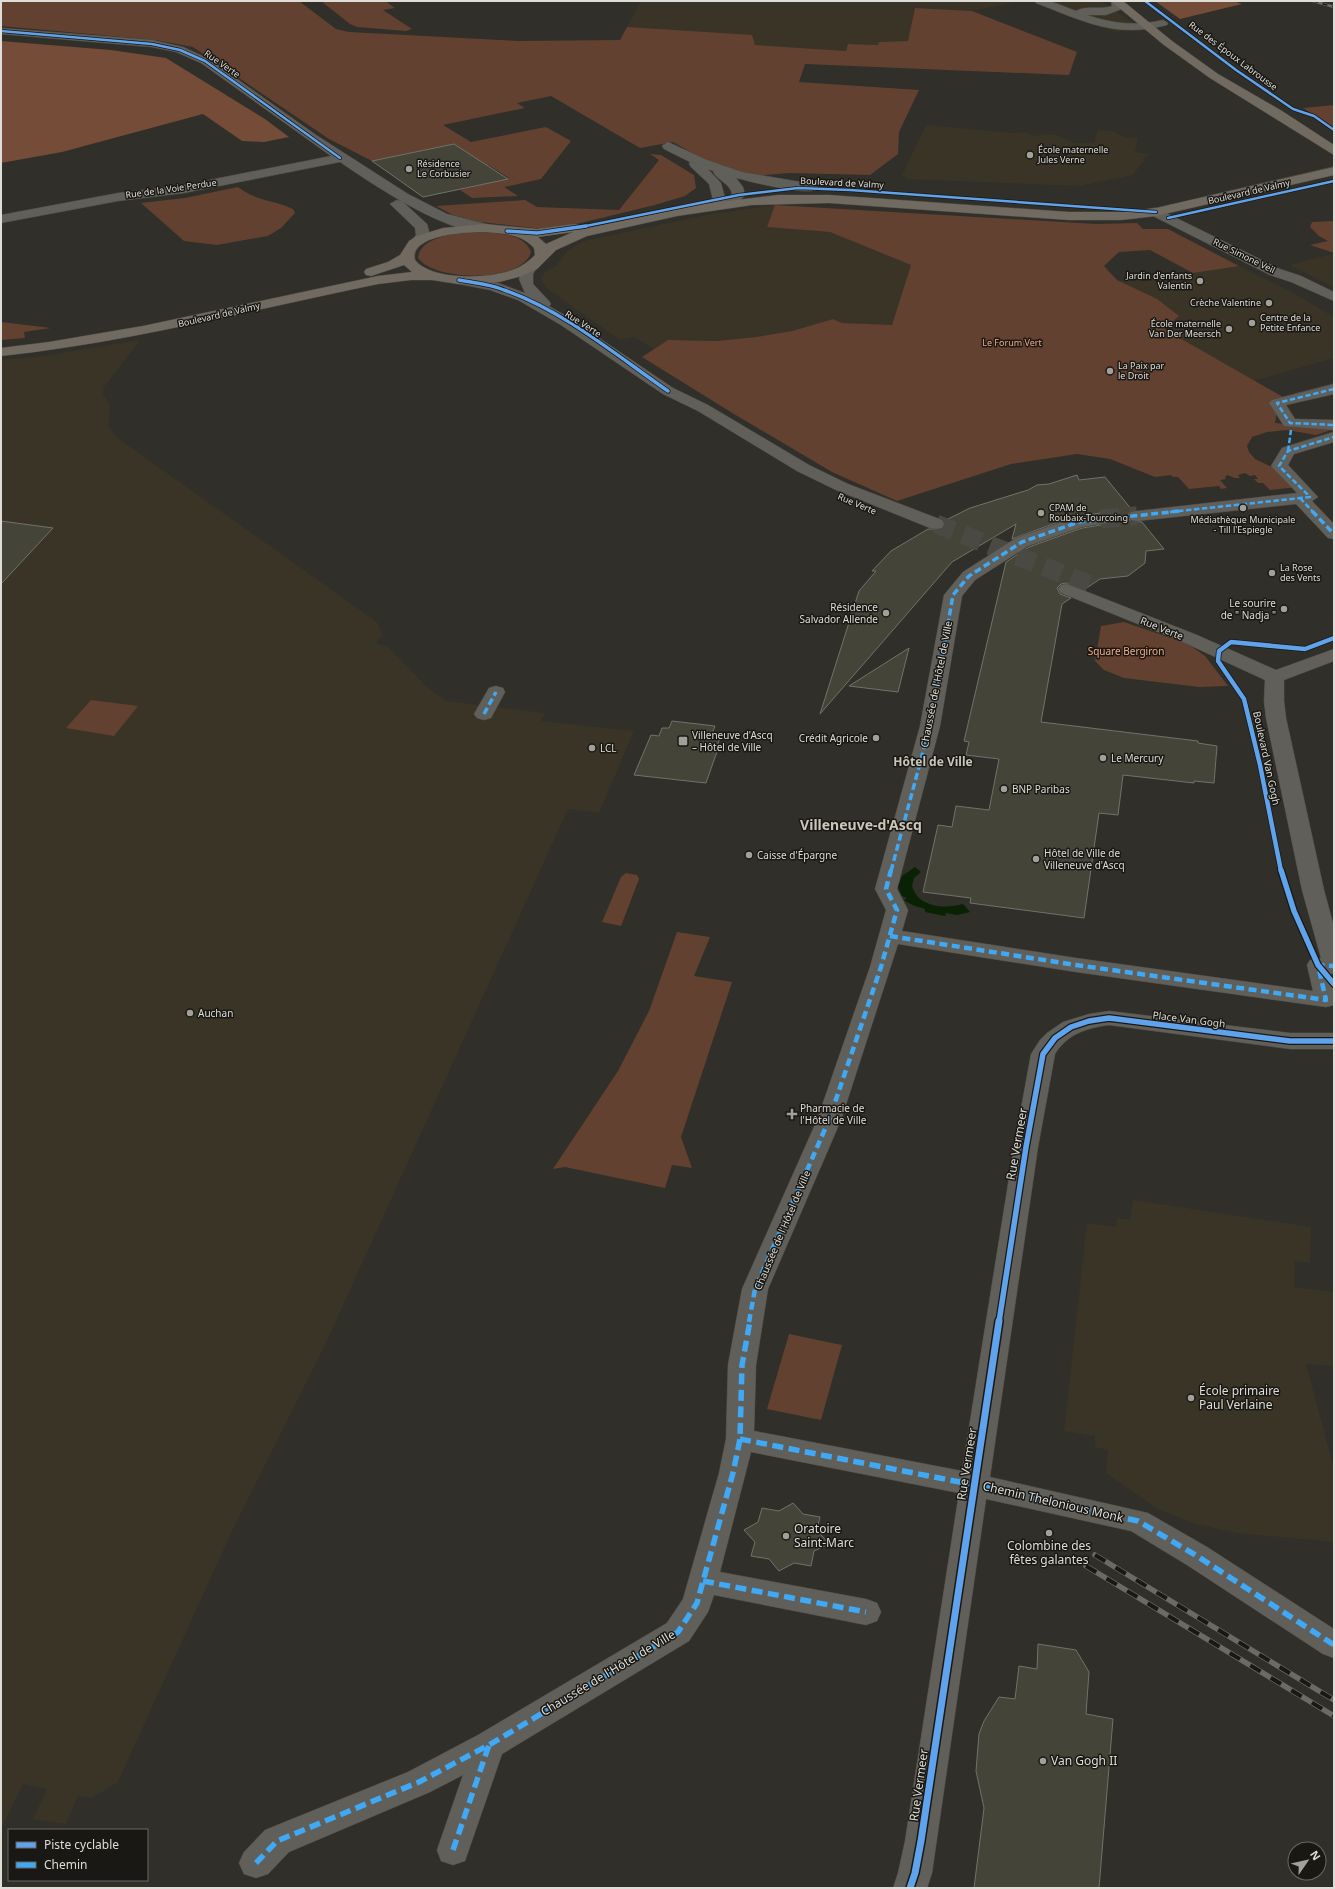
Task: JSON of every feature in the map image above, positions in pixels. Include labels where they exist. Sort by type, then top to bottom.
[{"type":"main road","points":[[1116,1],[1223,82],[1278,114],[1334,151]]},
{"type":"main road","name":"Rue des Époux Labrousse","points":[[1133,1],[1239,78],[1334,142]]},
{"type":"main road","name":"Boulevard de Valmy","points":[[507,231],[537,233],[566,230],[720,201],[800,198],[1083,216],[1131,216],[1156,212],[1334,170]]},
{"type":"main road","name":"Boulevard de Valmy","points":[[529,269],[538,263],[543,253],[555,244],[591,232],[681,212],[739,194],[813,188],[1156,212]]},
{"type":"main road","points":[[529,269],[502,278],[459,280],[436,276],[415,268],[409,263],[407,257],[409,249],[418,241],[447,231],[485,228],[507,231],[531,238],[539,244],[543,253]]},
{"type":"main road","name":"Boulevard de Valmy","points":[[1,344],[102,331],[154,321],[352,277],[385,268],[407,257]]},
{"type":"main road","name":"Boulevard de Valmy","points":[[1,352],[119,336],[378,280],[411,276],[436,276]]},
{"type":"street","points":[[1070,10],[1084,12],[1106,12],[1118,7],[1116,1]]},
{"type":"street","points":[[1042,2],[1097,18],[1144,23],[1163,23]]},
{"type":"street","points":[[1042,2],[1103,24],[1124,27],[1144,23]]},
{"type":"street","name":"Rue Verte","points":[[1,31],[155,44],[188,52],[205,61],[340,158],[414,218],[423,231],[423,235],[418,241]]},
{"type":"street","points":[[668,146],[688,158],[715,169],[758,181],[813,188]]},
{"type":"street","name":"Rue Verte","points":[[340,158],[432,213],[452,222],[485,228]]},
{"type":"street","name":"Rue de la Voie Perdue","points":[[1,219],[118,196],[184,189],[340,158]]},
{"type":"street","points":[[688,158],[715,183],[720,201]]},
{"type":"street","points":[[715,169],[732,181],[737,187],[739,194]]},
{"type":"street","name":"Rue Simone Veil","points":[[1156,212],[1275,272],[1296,279],[1334,297]]},
{"type":"street","name":"Rue Verte","points":[[529,269],[524,280],[527,286],[566,322]]},
{"type":"street","name":"Rue Verte","points":[[459,280],[509,291],[566,322],[668,391],[703,408],[755,441],[816,475],[933,529]]},
{"type":"street","points":[[1137,516],[1310,497],[1279,466],[1288,450],[1291,427],[1276,403],[1334,389]]},
{"type":"street","points":[[1291,427],[1332,434]]},
{"type":"street","points":[[1288,450],[1332,434]]},
{"type":"street","points":[[1300,498],[1334,534]]},
{"type":"street","name":"Chaussée de l'Hôtel de Ville","points":[[256,1863],[277,1841],[419,1782],[488,1745],[678,1632],[697,1602],[733,1473],[740,1439],[742,1365],[755,1289],[829,1120],[890,936],[897,910],[886,889],[930,726],[953,595],[969,576],[1022,542],[1079,522],[1101,519]]},
{"type":"street","name":"Rue Verte","points":[[1091,585],[1120,596],[1191,639]]},
{"type":"street","name":"Rue Verte","points":[[1067,589],[1191,639],[1275,677]]},
{"type":"street","points":[[1275,677],[1334,655]]},
{"type":"street","name":"Boulevard Van Gogh","points":[[1275,677],[1274,701],[1276,718],[1313,890],[1332,957]]},
{"type":"street","points":[[484,714],[496,692]]},
{"type":"street","points":[[890,936],[1076,965],[1326,1000],[1318,965],[1332,957]]},
{"type":"street","name":"Place Van Gogh","points":[[1048,1044],[1064,1030],[1076,1024],[1091,1020],[1109,1018],[1290,1041],[1334,1041]]},
{"type":"street","name":"Rue Vermeer","points":[[910,1888],[915,1873],[921,1841],[1026,1147],[1043,1054],[1048,1044]]},
{"type":"street","name":"Chemin Thelonious Monk","points":[[740,1439],[975,1485],[1138,1521],[1197,1556],[1334,1645]]},
{"type":"street","points":[[703,1581],[866,1612]]},
{"type":"street","points":[[453,1850],[488,1745]]},
{"type":"shaded area","points":[[641,1],[1020,1],[972,11],[915,8],[908,41],[879,42],[878,45],[848,44],[846,51],[755,45],[627,27]]},
{"type":"shaded area","points":[[1030,1],[1102,1],[1141,29],[1116,32]]},
{"type":"shaded area","points":[[1155,1],[1233,1],[1242,4],[1180,19]]},
{"type":"shaded area","points":[[1,41],[111,50],[166,58],[265,119],[289,137],[264,142],[242,141],[203,114],[62,152],[1,163]]},
{"type":"shaded area","name":"École maternelle Jules Verne","points":[[926,125],[1013,133],[1025,132],[1034,136],[1043,134],[1057,135],[1074,143],[1094,143],[1098,130],[1113,131],[1124,137],[1138,138],[1135,152],[1149,154],[1147,157],[1141,159],[1144,160],[1133,175],[1080,186],[907,179],[902,175]]},
{"type":"shaded area","points":[[775,205],[767,227],[830,232],[911,265],[892,326],[842,323],[833,319],[792,331],[756,337],[718,341],[668,340],[654,349],[634,337],[620,340],[546,288],[541,278],[546,271],[556,266],[568,250],[584,241],[706,215]]},
{"type":"shaded area","points":[[1334,254],[1334,287],[1289,265]]},
{"type":"shaded area","name":"Centre de la Petite Enfance","points":[[1239,266],[1290,291],[1334,317],[1334,358],[1254,381],[1163,329],[1179,316],[1119,281]]},
{"type":"shaded area","points":[[140,340],[104,387],[103,394],[110,404],[108,426],[119,439],[377,622],[383,635],[376,643],[388,647],[430,690],[447,701],[545,713],[541,721],[634,731],[599,813],[568,809],[326,1343],[233,1529],[118,1782],[92,1798],[78,1796],[66,1824],[33,1819],[47,1789],[23,1784],[1,1829],[1,360],[44,356]]},
{"type":"shaded area","points":[[915,867],[921,872],[914,878],[912,886],[920,899],[926,903],[941,906],[956,906],[963,904],[970,912],[957,915],[946,913],[945,916],[925,912],[925,909],[912,905],[904,900],[907,898],[902,896],[897,884],[899,884],[902,876]]},
{"type":"shaded area","name":"École primaire Paul Verlaine","points":[[1133,1200],[1311,1227],[1310,1263],[1295,1261],[1294,1287],[1334,1292],[1334,1366],[1306,1364],[1334,1468],[1334,1542],[1237,1533],[1195,1524],[1156,1508],[1106,1473],[1108,1450],[1095,1447],[1095,1436],[1064,1431],[1087,1223],[1116,1227],[1117,1218],[1130,1220]]},
{"type":"green space","points":[[1,1],[299,1],[336,29],[349,32],[518,41],[620,40],[627,27],[752,35],[755,45],[846,51],[848,44],[878,45],[879,42],[908,41],[915,8],[972,11],[1077,52],[1069,75],[805,64],[799,82],[919,90],[899,132],[898,154],[870,175],[789,173],[753,176],[703,159],[673,142],[640,148],[551,96],[517,103],[525,108],[443,125],[471,142],[546,127],[571,141],[541,179],[504,187],[518,196],[472,198],[460,190],[509,178],[488,165],[442,174],[466,152],[454,144],[372,161],[329,139],[193,47],[155,40],[1,26]]},
{"type":"green space","points":[[321,1],[385,1],[395,8],[383,10],[412,29],[406,31],[357,27],[350,24]]},
{"type":"green space","points":[[1334,105],[1334,128],[1303,108]]},
{"type":"green space","points":[[650,154],[661,155],[694,175],[696,188],[685,196],[655,205],[560,228],[534,228],[480,222],[453,215],[436,206],[525,200],[537,207],[619,210],[659,160]]},
{"type":"green space","points":[[238,187],[259,198],[293,209],[295,213],[281,228],[268,236],[217,245],[184,241],[141,203],[185,198]]},
{"type":"green space","name":"Le Forum Vert","points":[[775,205],[1096,224],[1137,223],[1143,229],[1168,229],[1239,266],[1193,273],[1150,250],[1119,252],[1104,266],[1117,280],[1157,299],[1179,316],[1164,329],[1290,401],[1278,405],[1275,423],[1334,429],[1316,435],[1287,430],[1267,432],[1252,437],[1247,446],[1249,452],[1255,459],[1272,467],[1294,471],[1308,486],[1270,490],[1263,483],[1258,483],[1254,479],[1258,479],[1255,475],[1250,476],[1245,473],[1238,475],[1240,478],[1227,475],[1225,477],[1226,479],[1220,480],[1227,488],[1221,489],[1219,486],[1189,489],[1178,477],[1173,477],[1171,475],[1155,477],[1110,459],[1077,454],[1011,464],[897,501],[832,472],[642,357],[668,340],[718,341],[756,337],[792,331],[833,319],[842,323],[892,325],[911,265],[830,232],[767,227]]},
{"type":"green space","points":[[1334,221],[1334,253],[1310,245],[1328,241],[1319,236],[1310,227],[1312,222]]},
{"type":"green space","points":[[478,232],[509,235],[522,241],[531,252],[525,262],[512,269],[496,274],[478,276],[442,272],[427,266],[418,258],[420,250],[433,240],[462,233]]},
{"type":"green space","points":[[1,322],[51,328],[24,332],[25,338],[1,340]]},
{"type":"green space","name":"Square Bergiron","points":[[1124,622],[1188,644],[1205,656],[1228,686],[1199,687],[1124,678],[1104,670],[1095,661],[1101,626]]},
{"type":"green space","points":[[91,700],[138,706],[114,736],[66,728]]},
{"type":"green space","points":[[626,873],[637,875],[639,879],[621,926],[602,922],[621,877]]},
{"type":"green space","points":[[677,932],[710,937],[694,976],[732,982],[681,1137],[692,1168],[672,1165],[665,1188],[565,1167],[553,1169],[618,1071],[649,1011]]},
{"type":"green space","points":[[789,1334],[842,1345],[821,1420],[767,1409]]},
{"type":"building","name":"Résidence Le Corbusier","points":[[454,144],[508,179],[423,197],[372,161]]},
{"type":"building","points":[[1077,475],[1079,480],[1105,477],[1132,510],[1128,515],[1130,521],[1142,522],[1164,549],[1146,551],[1145,563],[1128,576],[1100,579],[1085,589],[1067,583],[1061,584],[1057,588],[1060,594],[1071,598],[1062,604],[1041,722],[1198,741],[1198,743],[1217,746],[1214,783],[1194,781],[1194,783],[1123,775],[1118,815],[1099,813],[1084,918],[970,903],[971,898],[923,892],[938,825],[952,827],[956,806],[989,810],[999,759],[966,755],[969,742],[964,741],[1006,562],[1029,547],[1082,528],[1107,524],[1110,518],[1107,514],[1101,513],[1072,517],[1012,539],[1016,524],[952,562],[820,714],[859,591],[876,571],[872,571],[891,551],[928,529],[942,529],[945,525],[944,521],[970,508],[1028,490],[1037,485],[1049,484]]},
{"type":"building","points":[[1,521],[53,528],[1,584]]},
{"type":"building","points":[[909,648],[898,692],[849,686]]},
{"type":"building","name":"Villeneuve d'Ascq – Hôtel de Ville","points":[[672,721],[715,726],[712,734],[719,734],[717,738],[720,738],[717,746],[719,746],[706,783],[634,775],[651,735],[659,736],[662,728],[669,728]]},
{"type":"building","name":"Oratoire Saint-Marc","points":[[793,1503],[803,1514],[820,1517],[817,1530],[829,1544],[814,1551],[811,1566],[794,1563],[779,1571],[769,1559],[751,1556],[755,1542],[744,1530],[758,1522],[762,1508],[779,1511]]},
{"type":"building","name":"Van Gogh II","points":[[1038,1644],[1076,1650],[1089,1672],[1086,1714],[1113,1719],[1099,1888],[974,1888],[984,1808],[976,1771],[979,1734],[984,1721],[999,1697],[1015,1699],[1019,1666],[1037,1669]]},
{"type":"tunnel","points":[[1101,519],[1137,516]]},
{"type":"tunnel","points":[[936,524],[1091,585]]},
{"type":"railway","points":[[1313,1],[1334,7]]},
{"type":"railway","points":[[1095,1555],[1334,1700]]},
{"type":"railway","points":[[1086,1566],[1334,1716]]},
{"type":"marked path","points":[[1334,389],[1277,403],[1290,423],[1334,425]]},
{"type":"marked path","points":[[1288,451],[1291,430]]},
{"type":"marked path","points":[[256,1863],[277,1841],[419,1782],[489,1745],[678,1632],[697,1603],[733,1473],[740,1439],[742,1365],[755,1289],[829,1120],[881,967],[897,910],[886,889],[930,726],[953,595],[969,576],[1022,542],[1079,522],[1310,497],[1279,466],[1288,451],[1334,437]]},
{"type":"marked path","points":[[1300,498],[1334,534]]},
{"type":"marked path","points":[[484,714],[496,692]]},
{"type":"marked path","points":[[890,936],[1076,965],[1326,1000],[1318,965],[1334,966]]},
{"type":"marked path","points":[[740,1439],[975,1485],[1138,1521],[1197,1556],[1334,1645]]},
{"type":"marked path","points":[[703,1581],[866,1612]]},
{"type":"marked path","points":[[453,1850],[489,1745]]},
{"type":"cycle path","points":[[1145,1],[1236,70],[1293,109],[1314,116],[1334,130]]},
{"type":"cycle path","points":[[1,31],[138,42],[166,46],[193,54],[205,61],[340,158]]},
{"type":"cycle path","points":[[1168,218],[1334,181]]},
{"type":"cycle path","points":[[507,231],[537,233],[567,230],[739,195],[798,188],[850,190],[1156,212]]},
{"type":"cycle path","points":[[459,280],[485,284],[510,292],[530,301],[591,337],[668,391]]},
{"type":"cycle path","points":[[1334,638],[1305,649],[1231,642],[1219,651],[1218,661],[1244,699],[1260,765],[1279,863],[1294,911],[1318,965],[1334,984]]},
{"type":"cycle path","points":[[910,1888],[915,1873],[921,1841],[1026,1147],[1043,1054],[1055,1038],[1071,1027],[1089,1021],[1109,1018],[1290,1041],[1334,1041]]},
{"type":"place","name":"École maternelle Jules Verne","points":[[1030,155]]},
{"type":"place","name":"Résidence Le Corbusier","points":[[409,169]]},
{"type":"place","name":"Jardin d'enfants Valentin","points":[[1200,281]]},
{"type":"place","name":"Crèche Valentine","points":[[1269,303]]},
{"type":"place","name":"Centre de la Petite Enfance","points":[[1252,323]]},
{"type":"place","name":"École maternelle Van Der Meersch","points":[[1229,329]]},
{"type":"place","name":"La Paix par le Droit","points":[[1110,371]]},
{"type":"place","name":"Médiathèque Municipale - Till l'Espiegle","points":[[1243,508]]},
{"type":"place","name":"CPAM de Roubaix-Tourcoing","points":[[1041,513]]},
{"type":"place","name":"La Rose des Vents","points":[[1272,573]]},
{"type":"place","name":"Le sourire de \" Nadja \"","points":[[1284,609]]},
{"type":"place","name":"Résidence Salvador Allende","points":[[886,613]]},
{"type":"place","name":"Crédit Agricole","points":[[876,738]]},
{"type":"place","name":"Villeneuve d'Ascq – Hôtel de Ville","points":[[683,741]]},
{"type":"place","name":"LCL","points":[[592,748]]},
{"type":"place","name":"Le Mercury","points":[[1103,758]]},
{"type":"place","name":"BNP Paribas","points":[[1004,789]]},
{"type":"place","name":"Caisse d'Épargne","points":[[749,855]]},
{"type":"place","name":"Hôtel de Ville de Villeneuve d'Ascq","points":[[1036,859]]},
{"type":"place","name":"Auchan","points":[[190,1013]]},
{"type":"place","name":"Pharmacie de l'Hôtel de Ville","points":[[792,1114]]},
{"type":"place","name":"École primaire Paul Verlaine","points":[[1191,1398]]},
{"type":"place","name":"Colombine des fêtes galantes","points":[[1049,1533]]},
{"type":"place","name":"Oratoire Saint-Marc","points":[[786,1536]]},
{"type":"place","name":"Van Gogh II","points":[[1043,1761]]},
{"type":"district","name":"Hôtel de Ville","points":[[933,762]]},
{"type":"district","name":"Villeneuve-d'Ascq","points":[[861,825]]}]
